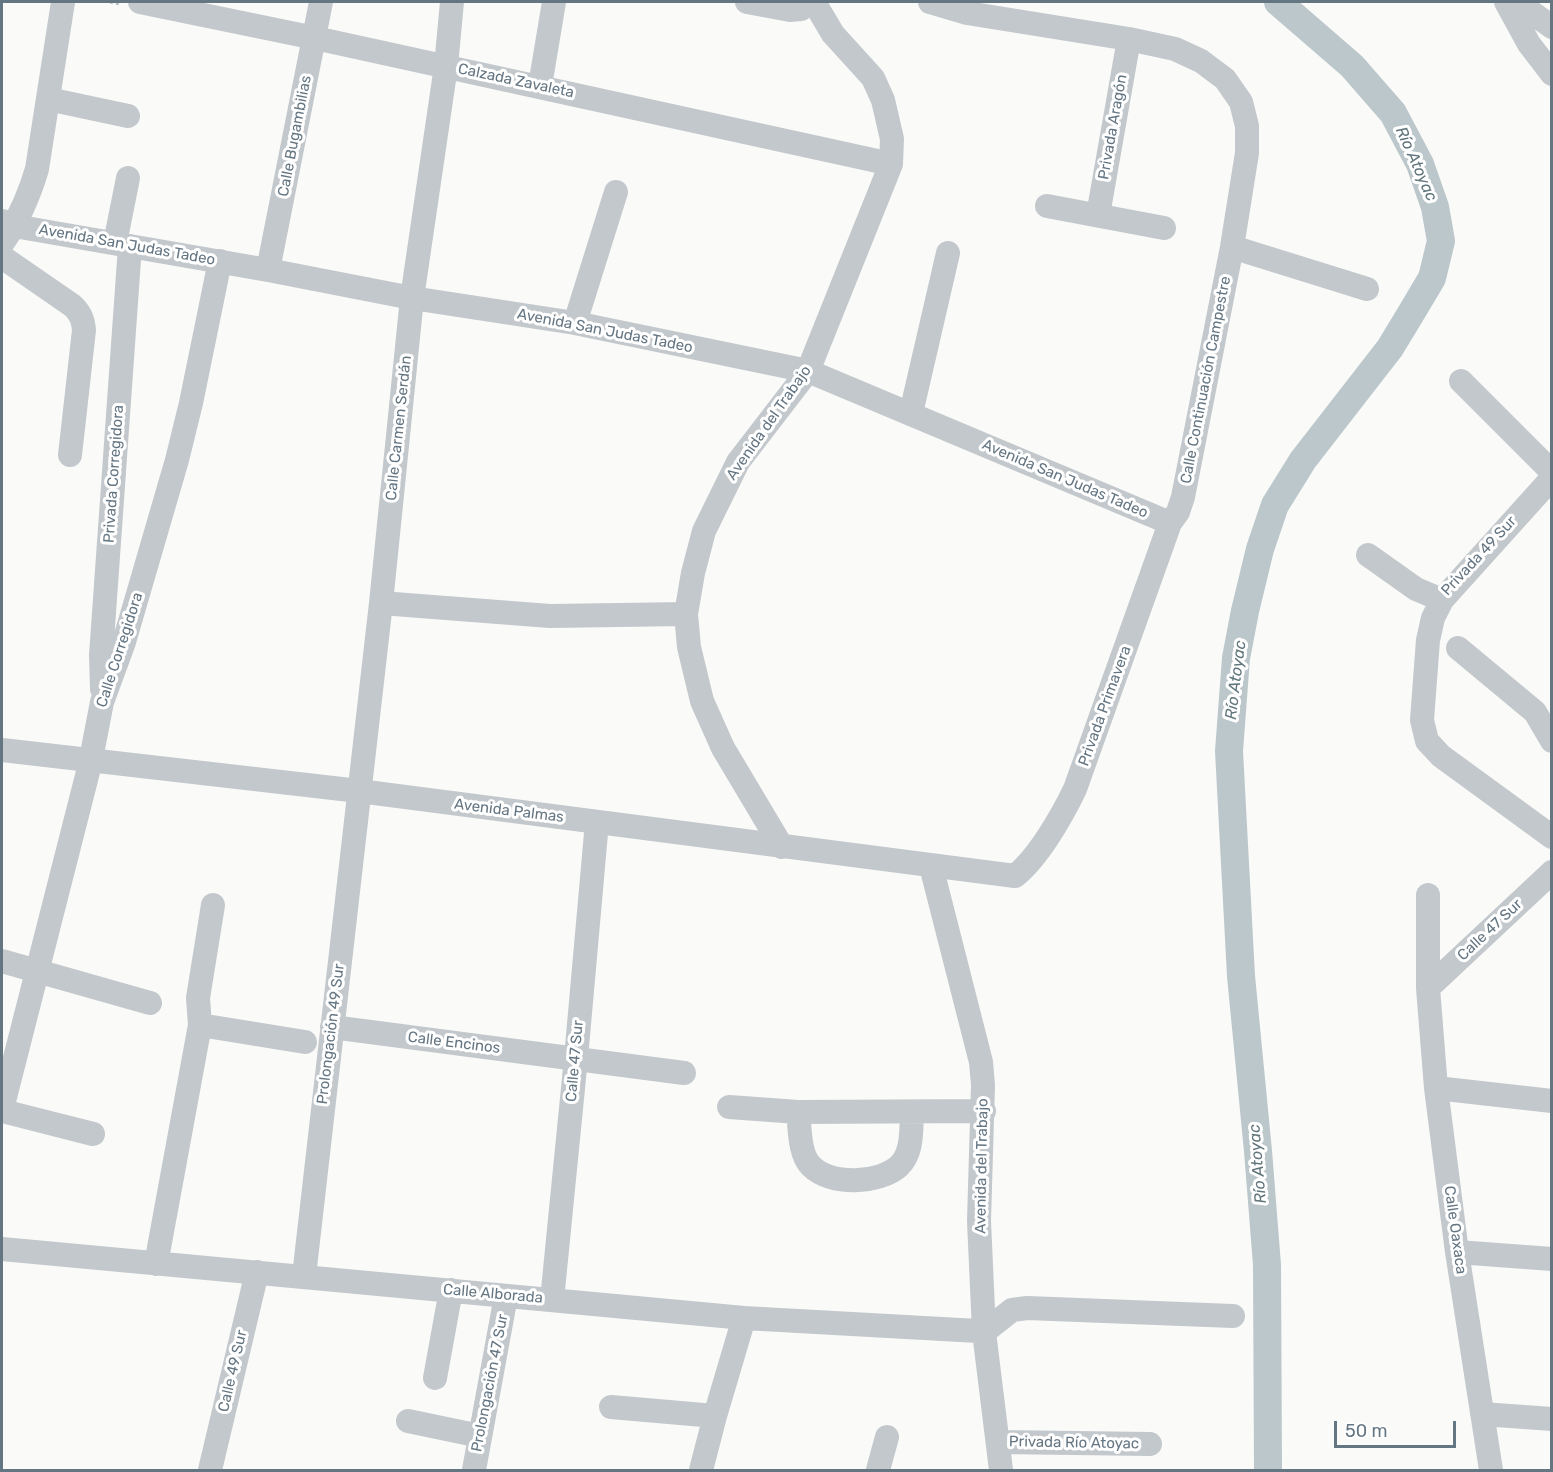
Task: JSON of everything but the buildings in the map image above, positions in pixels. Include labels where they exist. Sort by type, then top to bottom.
[{"type":"street","points":[[6,230],[32,188],[37,169],[63,2]]},
{"type":"street","name":"Calzada Zavaleta","points":[[140,2],[213,9],[315,38],[891,164]]},
{"type":"street","name":"Calle Bugambilias","points":[[268,270],[321,2]]},
{"type":"street","name":"Calle Carmen Serdán","points":[[359,791],[412,298],[446,66],[452,2]]},
{"type":"street","points":[[540,86],[554,2]]},
{"type":"street","points":[[747,2],[790,10],[801,9],[807,2]]},
{"type":"street","points":[[814,2],[833,34],[873,78],[883,100],[892,139],[891,164]]},
{"type":"street","name":"Calle Continuación Campestre","points":[[930,2],[967,13],[1129,39],[1175,49],[1201,61],[1225,79],[1241,102],[1247,126],[1247,153],[1232,247],[1183,497],[1174,517]]},
{"type":"street","points":[[1506,2],[1529,44],[1551,74]]},
{"type":"street","points":[[1518,2],[1551,27]]},
{"type":"street","name":"Privada Aragón","points":[[1098,215],[1129,39]]},
{"type":"street","points":[[48,99],[128,116]]},
{"type":"street","name":"Avenida del Trabajo","points":[[782,847],[723,748],[702,701],[689,647],[686,614],[693,573],[704,531],[738,462],[808,372],[891,164]]},
{"type":"street","name":"Privada Corregidora","points":[[102,702],[101,655],[122,244],[128,178]]},
{"type":"street","points":[[575,323],[616,192]]},
{"type":"street","points":[[1047,206],[1164,228]]},
{"type":"street","name":"Avenida San Judas Tadeo","points":[[6,230],[122,244],[412,298],[575,323],[808,372],[1174,517]]},
{"type":"street","points":[[1232,247],[1367,289]]},
{"type":"street","points":[[911,413],[948,253]]},
{"type":"street","points":[[2,257],[73,306],[80,313],[83,321],[84,330],[70,455]]},
{"type":"street","name":"Calle Corregidora","points":[[2,1110],[91,759],[102,702],[124,642],[177,460],[220,261]]},
{"type":"street","points":[[1461,381],[1551,472]]},
{"type":"street","name":"Privada 49 Sur","points":[[1368,555],[1416,589],[1442,600],[1551,478]]},
{"type":"street","name":"Privada Primavera","points":[[1016,876],[1027,867],[1067,806],[1075,789],[1174,517]]},
{"type":"street","points":[[1442,600],[1433,618],[1428,640],[1422,720],[1426,741],[1442,756],[1551,837]]},
{"type":"street","points":[[381,603],[550,616],[686,614]]},
{"type":"street","points":[[1458,648],[1535,712],[1551,741]]},
{"type":"street","name":"Avenida Palmas","points":[[2,750],[359,791],[1016,876]]},
{"type":"street","name":"Prolongación 49 Sur","points":[[304,1276],[359,791]]},
{"type":"street","name":"Calle 47 Sur","points":[[552,1300],[597,822]]},
{"type":"street","name":"Avenida del Trabajo","points":[[931,866],[981,1062],[984,1111],[979,1221],[984,1332],[1001,1470]]},
{"type":"street","name":"Calle 47 Sur","points":[[1428,987],[1551,872]]},
{"type":"street","name":"Calle Oaxaca","points":[[1428,895],[1428,987],[1437,1088],[1457,1252],[1491,1470]]},
{"type":"street","points":[[156,1264],[200,1025],[198,998],[213,905]]},
{"type":"street","points":[[2,961],[150,1003]]},
{"type":"street","points":[[200,1025],[305,1042]]},
{"type":"street","name":"Calle Encinos","points":[[332,1027],[684,1073]]},
{"type":"street","points":[[1437,1088],[1551,1101]]},
{"type":"street","points":[[729,1107],[798,1113],[984,1111]]},
{"type":"street","points":[[2,1110],[93,1134]]},
{"type":"street","points":[[798,1113],[804,1152],[811,1166],[830,1177],[851,1180],[876,1179],[899,1166],[908,1152],[912,1113]]},
{"type":"street","name":"Calle Alborada","points":[[2,1249],[744,1318],[984,1332]]},
{"type":"street","points":[[1457,1252],[1551,1259]]},
{"type":"street","name":"Calle 49 Sur","points":[[210,1470],[257,1272]]},
{"type":"street","points":[[435,1378],[451,1290]]},
{"type":"street","name":"Prolongación 47 Sur","points":[[474,1470],[506,1296]]},
{"type":"street","points":[[984,1332],[1012,1310],[1027,1308],[1233,1316]]},
{"type":"street","points":[[701,1470],[744,1318]]},
{"type":"street","points":[[611,1407],[715,1416]]},
{"type":"street","points":[[1482,1414],[1551,1419]]},
{"type":"street","points":[[408,1421],[480,1436]]},
{"type":"street","points":[[878,1470],[887,1437]]},
{"type":"street","name":"Privada Río Atoyac","points":[[998,1442],[1150,1444]]},
{"type":"waterway","name":"Río Atoyac","points":[[1268,1470],[1267,1265],[1241,976],[1229,751],[1236,658],[1260,549],[1275,505],[1303,460],[1390,348],[1432,278],[1441,241],[1435,207],[1420,164],[1393,113],[1352,66],[1278,2]]}]
